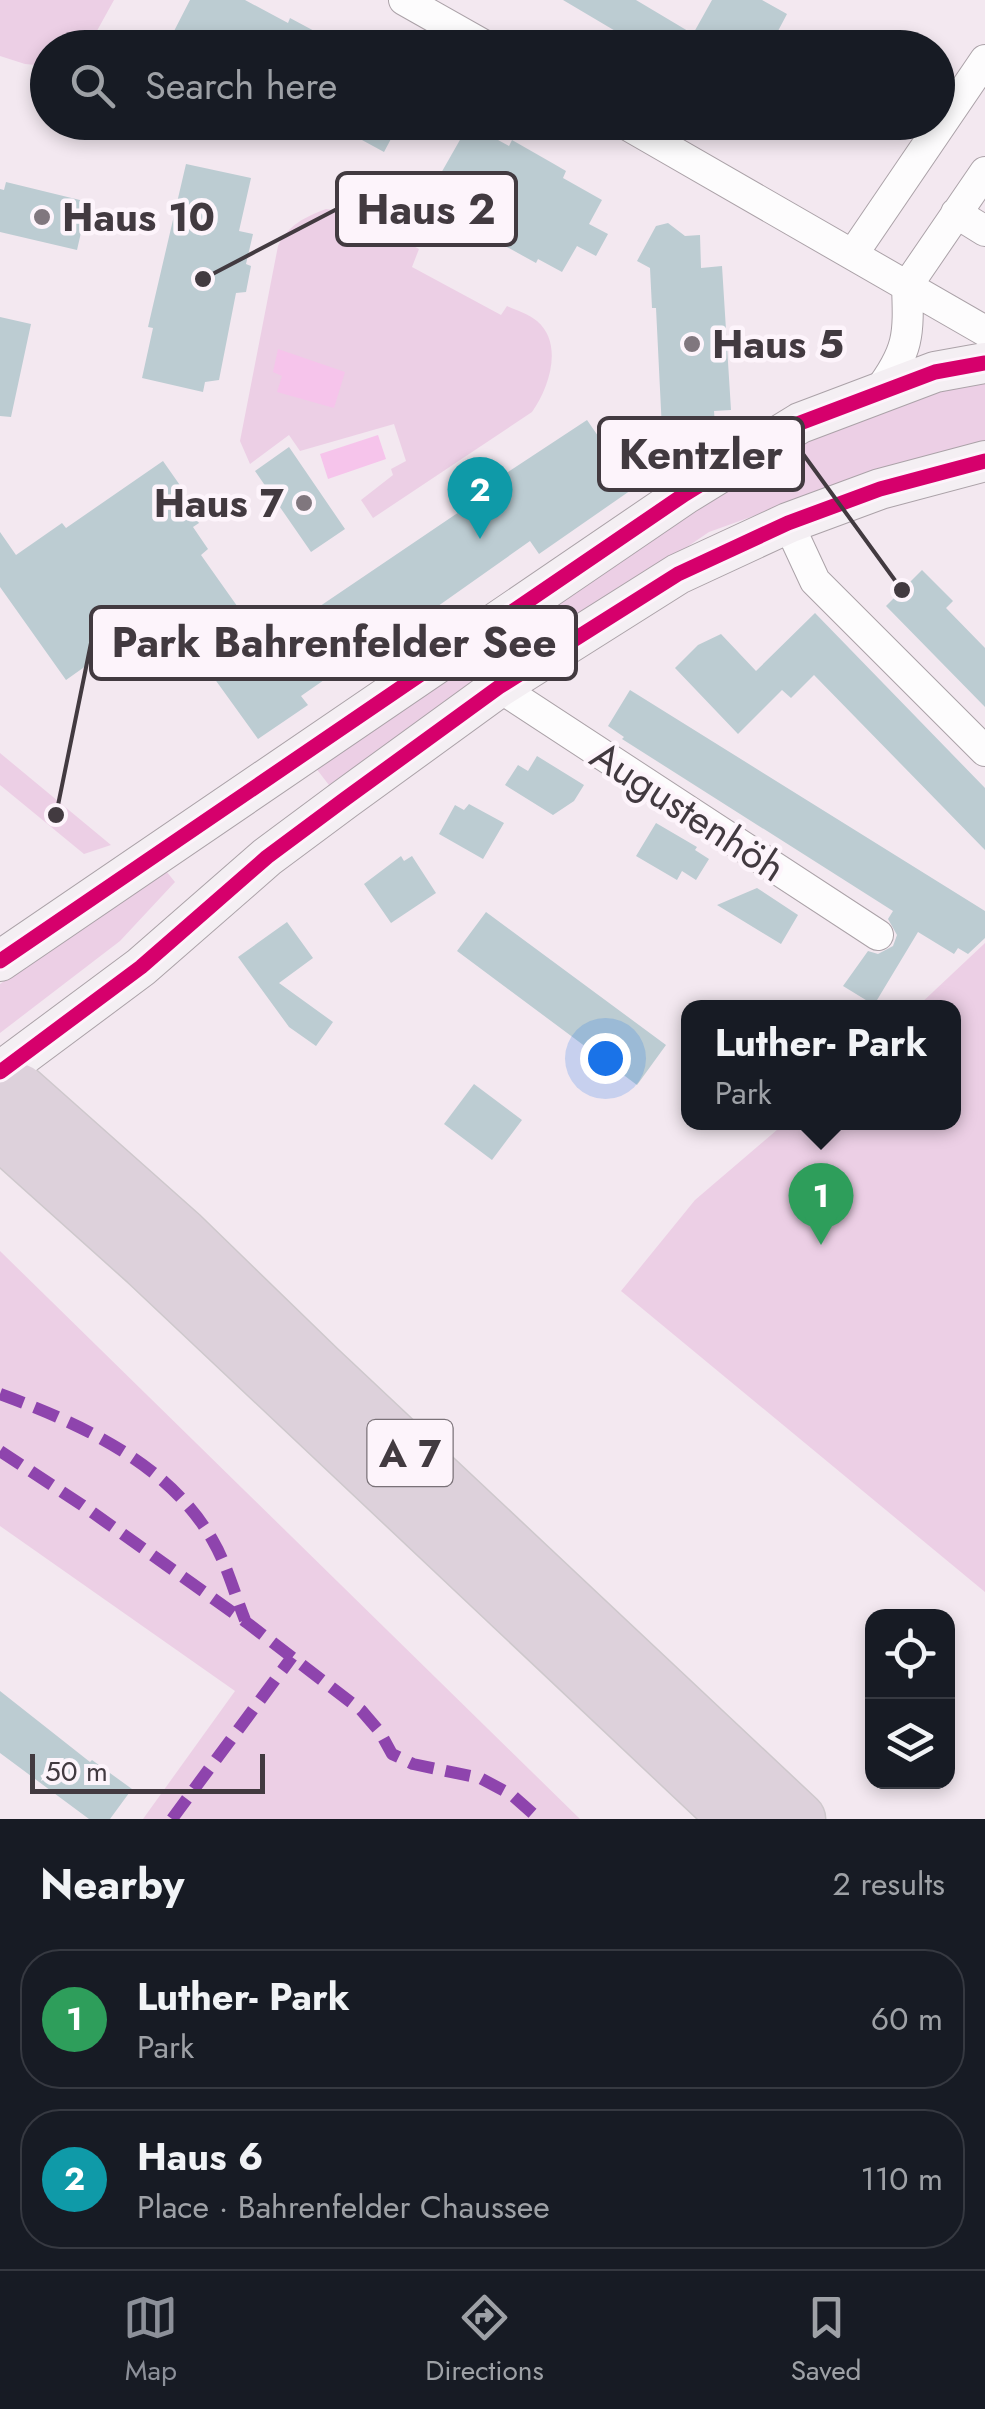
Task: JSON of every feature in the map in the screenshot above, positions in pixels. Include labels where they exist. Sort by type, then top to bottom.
[{"type":"highway","name":"A 7","points":[[6,1098],[146,1262],[736,1819]]},
{"type":"highway","name":"A 7","points":[[6,1098],[181,1234],[799,1819]]},
{"type":"main road","points":[[0,961],[685,494],[800,422],[935,372],[985,363]]},
{"type":"main road","points":[[6,1098],[140,967],[266,857],[499,688],[678,574],[788,524],[880,489],[985,460]]},
{"type":"street","points":[[407,1],[458,30]]},
{"type":"street","points":[[955,104],[985,60]]},
{"type":"street","points":[[654,140],[985,330]]},
{"type":"street","points":[[853,254],[931,140]]},
{"type":"street","points":[[878,392],[906,348],[906,286],[985,172]]},
{"type":"street","points":[[956,213],[985,231]]},
{"type":"street","points":[[788,524],[814,581],[985,751]]},
{"type":"street","name":"Augustenhöh","points":[[499,688],[878,935]]},
{"type":"shaded area","points":[[0,0],[114,0],[97,30],[30,30],[30,64],[0,56]]},
{"type":"shaded area","points":[[326,209],[352,213],[419,249],[412,267],[501,315],[507,306],[530,316],[545,331],[552,354],[544,391],[532,412],[373,518],[361,500],[393,475],[391,469],[406,461],[394,424],[300,451],[289,435],[250,464],[240,441],[278,246],[298,223]]},
{"type":"shaded area","points":[[278,349],[345,372],[334,408],[277,392],[282,376],[273,372]]},
{"type":"shaded area","points":[[980,380],[985,384],[985,443],[854,480],[709,532],[332,789],[315,767],[446,668],[791,449],[883,409]]},
{"type":"shaded area","points":[[378,435],[386,459],[328,479],[320,454]]},
{"type":"shaded area","points":[[0,753],[111,845],[84,854],[0,785]]},
{"type":"shaded area","points":[[166,871],[175,882],[120,941],[0,1033],[0,984]]},
{"type":"shaded area","points":[[985,943],[985,1592],[621,1291],[695,1200],[777,1130],[961,1130],[961,1000],[924,1000]]},
{"type":"shaded area","points":[[0,1251],[580,1819],[143,1819],[235,1691],[0,1526]]},
{"type":"building","points":[[190,0],[245,0],[288,23],[290,18],[312,30],[175,30]]},
{"type":"building","points":[[563,0],[636,0],[686,30],[614,30]]},
{"type":"building","points":[[712,0],[762,0],[787,14],[779,30],[695,30]]},
{"type":"building","points":[[362,140],[390,140],[384,152]]},
{"type":"building","points":[[460,140],[498,140],[509,146],[512,140],[566,171],[563,178],[602,200],[589,224],[608,234],[596,256],[577,246],[562,272],[538,259],[536,263],[465,224],[468,219],[428,196]]},
{"type":"building","points":[[186,164],[251,178],[239,231],[253,234],[246,264],[251,266],[246,292],[236,293],[219,380],[205,382],[203,392],[142,378],[153,328],[148,327]]},
{"type":"building","name":"Haus 10","points":[[6,182],[88,202],[77,250],[0,232],[0,189],[4,190]]},
{"type":"building","name":"Haus 5","points":[[668,223],[685,236],[700,235],[701,268],[722,266],[731,410],[714,411],[715,425],[662,430],[656,308],[652,308],[650,268],[637,261],[656,226]]},
{"type":"building","points":[[0,317],[31,324],[11,417],[0,416]]},
{"type":"building","points":[[587,420],[634,488],[539,554],[530,541],[363,659],[360,655],[301,696],[308,705],[258,739],[165,610],[66,680],[0,587],[0,532],[16,555],[62,523],[66,528],[163,461],[191,501],[186,504],[199,523],[193,527],[208,549],[201,555],[264,644],[496,487],[493,482]]},
{"type":"building","name":"Haus 7","points":[[289,447],[345,529],[311,552],[255,471]]},
{"type":"building","points":[[922,570],[953,601],[946,608],[985,648],[985,707],[886,606]]},
{"type":"building","points":[[815,613],[985,788],[985,850],[814,675],[791,698],[782,690],[738,734],[675,668],[698,645],[721,634],[756,671]]},
{"type":"building","points":[[630,690],[985,911],[985,938],[968,954],[958,948],[954,954],[918,932],[877,1000],[866,1000],[843,986],[868,951],[878,954],[893,946],[897,935],[888,919],[893,911],[622,739],[608,726]]},
{"type":"building","points":[[537,756],[584,785],[574,801],[553,815],[505,785],[518,765],[528,771]]},
{"type":"building","points":[[469,804],[504,823],[483,859],[439,834],[455,805],[464,810]]},
{"type":"building","points":[[656,823],[697,847],[695,850],[709,859],[696,880],[682,871],[677,880],[636,856]]},
{"type":"building","points":[[401,856],[404,861],[412,856],[436,893],[391,923],[364,884]]},
{"type":"building","points":[[757,888],[798,915],[781,944],[717,905]]},
{"type":"building","points":[[486,912],[666,1045],[637,1085],[457,951]]},
{"type":"building","points":[[287,922],[313,958],[279,983],[333,1022],[316,1046],[289,1027],[238,957]]},
{"type":"building","points":[[474,1084],[522,1120],[492,1160],[444,1124]]},
{"type":"building","points":[[0,1691],[90,1762],[132,1789],[110,1819],[89,1819],[0,1753]]},
{"type":"marked path","points":[[0,1394],[91,1433],[148,1468],[173,1490],[213,1541],[245,1620]]},
{"type":"marked path","points":[[0,1451],[246,1622],[361,1710],[392,1754],[413,1764],[480,1778],[512,1795],[539,1819]]},
{"type":"marked path","points":[[172,1819],[292,1657]]},
{"type":"cycle path","points":[[0,961],[685,494],[800,423],[935,372],[985,363]]},
{"type":"cycle path","points":[[0,1072],[141,967],[267,857],[345,799],[499,687],[678,574],[788,523],[880,489],[985,461]]},
{"type":"place","name":"Haus 10","points":[[42,217]]},
{"type":"place","name":"Haus 2","points":[[203,279]]},
{"type":"place","name":"Haus 5","points":[[692,344]]},
{"type":"place","name":"Haus 7","points":[[304,503]]},
{"type":"place","name":"Haus 6","points":[[480,539]]},
{"type":"place","name":"Kentzler","points":[[902,590]]},
{"type":"place","name":"Park Bahrenfelder See","points":[[56,815]]},
{"type":"place","name":"Luther- Park","points":[[821,1245]]}]
